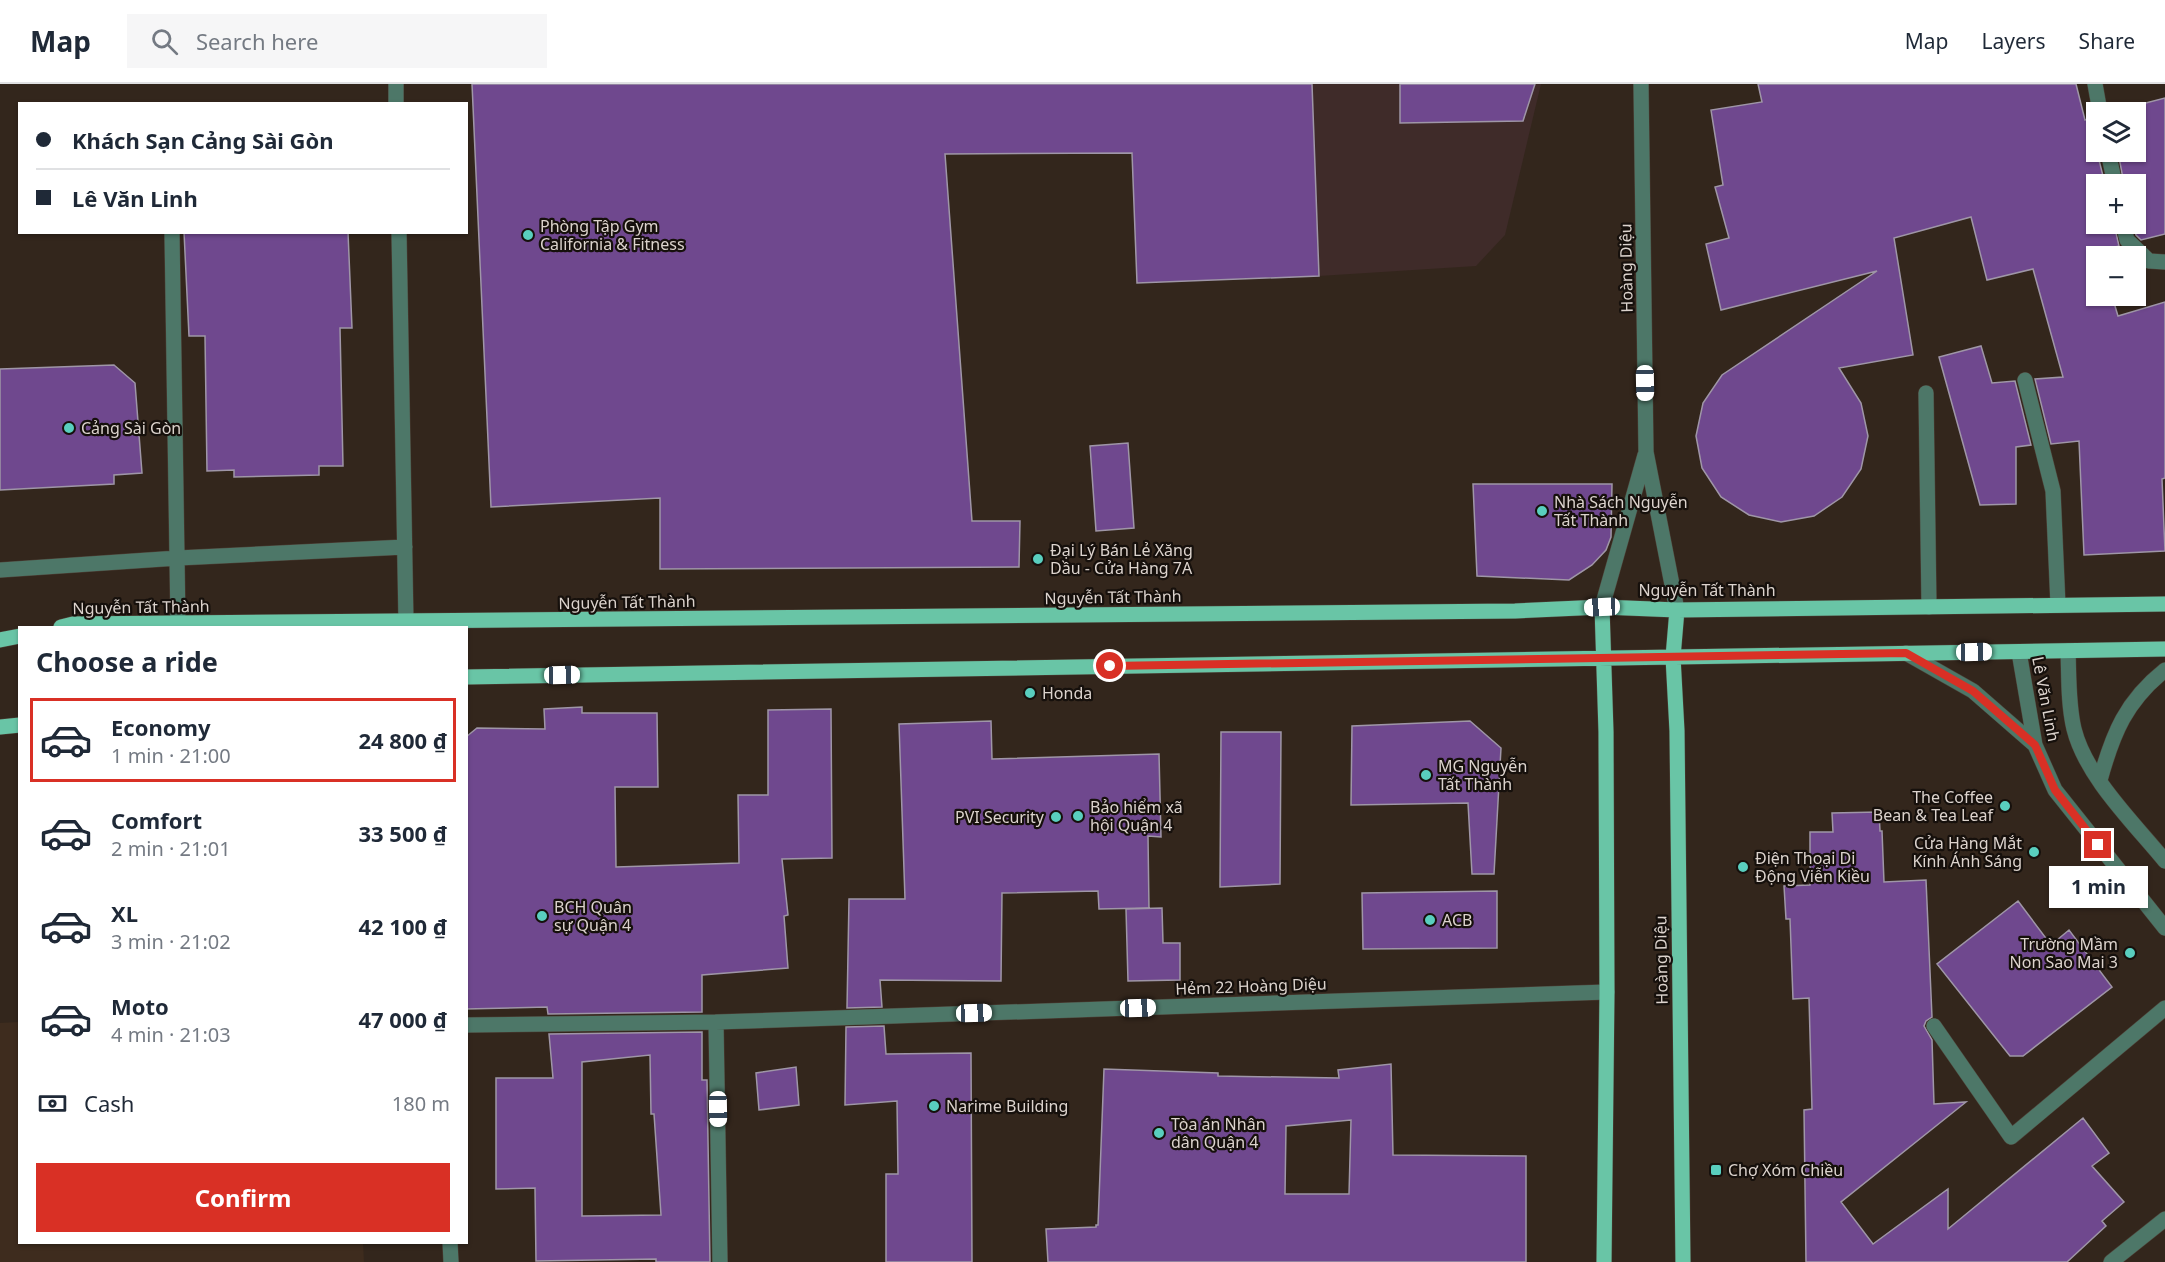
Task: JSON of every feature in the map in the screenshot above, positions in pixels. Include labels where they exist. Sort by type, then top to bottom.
[{"type":"main road","name":"Nguyễn Tất Thành","points":[[65,626],[73,624],[1480,611],[1602,607],[1677,610],[2165,604]]},
{"type":"main road","points":[[1602,607],[1606,732],[1607,992],[1604,1262]]},
{"type":"main road","name":"Hoàng Diệu","points":[[1677,610],[1673,657],[1677,731],[1683,1262]]},
{"type":"main road","points":[[0,640],[18,636]]},
{"type":"main road","points":[[468,677],[2165,649]]},
{"type":"main road","points":[[0,727],[18,725]]},
{"type":"street","points":[[396,84],[396,102]]},
{"type":"street","name":"Hoàng Diệu","points":[[1641,84],[1646,452],[1677,610]]},
{"type":"street","points":[[2095,84],[2098,102]]},
{"type":"street","points":[[172,234],[178,623]]},
{"type":"street","points":[[399,234],[406,622]]},
{"type":"street","points":[[2126,234],[2127,240],[2149,261],[2165,262]]},
{"type":"street","points":[[2025,380],[2053,491],[2058,604]]},
{"type":"street","points":[[1926,393],[1929,607]]},
{"type":"street","name":"Hoàng Diệu","points":[[1602,607],[1646,452]]},
{"type":"street","points":[[0,570],[178,558],[405,547]]},
{"type":"street","name":"Lê Văn Linh","points":[[2068,651],[2074,728],[2083,755],[2100,780],[2165,861]]},
{"type":"street","name":"Lê Văn Linh","points":[[2019,652],[2035,745],[2044,770],[2060,798],[2165,928]]},
{"type":"street","points":[[1906,653],[1973,691],[2035,745]]},
{"type":"street","points":[[2100,780],[2111,740],[2127,710],[2147,684],[2165,670]]},
{"type":"street","name":"Hẻm 22 Hoàng Diệu","points":[[468,1025],[716,1022],[1607,992]]},
{"type":"street","points":[[1934,1026],[2011,1137],[2165,1008]]},
{"type":"street","points":[[716,1022],[720,1262]]},
{"type":"street","points":[[2111,1262],[2165,1219]]},
{"type":"street","points":[[450,1244],[451,1262]]},
{"type":"shaded area","points":[[1312,84],[1541,84],[1505,235],[1476,266],[1319,276]]},
{"type":"shaded area","points":[[18,1022],[18,1244],[363,1244],[364,1262],[0,1262],[0,1023]]},
{"type":"building","points":[[472,84],[1312,84],[1319,276],[1137,283],[1132,153],[945,154],[972,521],[1020,521],[1019,567],[660,569],[660,498],[491,507]]},
{"type":"building","points":[[1400,84],[1535,84],[1523,121],[1400,123]]},
{"type":"building","points":[[1758,84],[2076,84],[2086,120],[2086,162],[2100,162],[2102,174],[2086,174],[2086,234],[2116,234],[2119,246],[2086,246],[2086,306],[2115,306],[2118,316],[2165,302],[2165,478],[2162,479],[2165,551],[2084,555],[2079,441],[2051,444],[2035,379],[2063,377],[2033,269],[1987,280],[1971,217],[1894,238],[1913,355],[1839,368],[1861,403],[1868,436],[1861,469],[1842,497],[1814,516],[1781,522],[1749,515],[1721,497],[1702,468],[1696,436],[1703,403],[1722,375],[1877,271],[1721,310],[1706,244],[1729,238],[1715,187],[1723,185],[1711,110],[1762,102]]},
{"type":"building","points":[[2165,98],[2165,234],[2141,240],[2136,234],[2146,234],[2146,174],[2122,174],[2120,162],[2146,162],[2146,103]]},
{"type":"building","points":[[184,234],[348,234],[352,328],[340,328],[343,466],[319,466],[319,475],[234,477],[234,470],[207,471],[205,336],[189,336]]},
{"type":"building","points":[[1981,346],[1992,383],[2015,381],[2031,445],[2016,447],[2016,504],[1980,505],[1939,357]]},
{"type":"building","name":"Cảng Sài Gòn","points":[[114,365],[135,383],[142,473],[114,475],[114,484],[0,490],[0,369]]},
{"type":"building","points":[[1128,443],[1134,528],[1096,531],[1090,446]]},
{"type":"building","name":"Nhà Sách Nguyễn Tất Thành","points":[[1473,484],[1612,484],[1611,537],[1606,550],[1592,565],[1569,580],[1477,576]]},
{"type":"building","points":[[582,707],[582,713],[657,713],[658,787],[615,787],[616,867],[739,863],[738,795],[768,795],[768,710],[831,709],[832,858],[782,859],[788,915],[784,916],[788,968],[702,975],[702,1012],[548,1014],[547,1007],[468,1009],[468,735],[477,728],[545,729],[544,709]]},
{"type":"building","points":[[991,721],[992,759],[1159,754],[1161,837],[1148,836],[1149,908],[1099,909],[1098,891],[1002,893],[1001,981],[880,980],[882,1007],[847,1008],[849,899],[905,899],[899,724]]},
{"type":"building","name":"MG Nguyễn Tất Thành","points":[[1470,721],[1501,748],[1494,874],[1472,874],[1468,803],[1351,805],[1352,726]]},
{"type":"building","points":[[1221,732],[1281,732],[1280,884],[1220,887]]},
{"type":"building","points":[[1879,812],[1884,882],[1926,880],[1932,1017],[1926,1021],[1924,1026],[1932,1040],[1934,1104],[1966,1102],[1841,1202],[1873,1244],[1948,1189],[1948,1229],[2083,1118],[2109,1153],[2092,1166],[2124,1202],[2102,1221],[2106,1226],[2067,1262],[1806,1262],[1804,1110],[1812,1109],[1809,998],[1793,999],[1790,919],[1786,919],[1784,886],[1810,885],[1810,832],[1833,832],[1832,813]]},
{"type":"building","name":"ACB","points":[[1497,891],[1497,948],[1363,949],[1362,893]]},
{"type":"building","points":[[2018,901],[2051,945],[2069,930],[2112,987],[2023,1056],[2010,1056],[1937,964]]},
{"type":"building","points":[[1162,908],[1163,943],[1180,943],[1180,980],[1128,981],[1126,909]]},
{"type":"building","points":[[884,1026],[886,1054],[971,1053],[972,1262],[886,1262],[886,1174],[898,1174],[897,1101],[845,1105],[846,1027]]},
{"type":"building","points":[[702,1032],[702,1080],[707,1080],[710,1262],[656,1262],[656,1259],[536,1261],[535,1188],[496,1189],[496,1078],[553,1078],[549,1034]],"holes":[[[650,1055],[651,1114],[654,1114],[661,1215],[582,1216],[582,1062]]]},
{"type":"building","points":[[1391,1064],[1393,1155],[1526,1156],[1526,1262],[1048,1262],[1046,1229],[1096,1227],[1098,1225],[1104,1069],[1218,1073],[1218,1076],[1339,1078],[1338,1070]],"holes":[[[1351,1120],[1349,1194],[1285,1194],[1286,1126]]]},
{"type":"building","points":[[796,1067],[799,1105],[759,1110],[756,1073]]},
{"type":"place","name":"Phòng Tập Gym California & Fitness","points":[[528,235]]},
{"type":"place","name":"Cảng Sài Gòn","points":[[69,428]]},
{"type":"place","name":"Nhà Sách Nguyễn Tất Thành","points":[[1542,511]]},
{"type":"place","name":"Đại Lý Bán Lẻ Xăng Dầu - Cửa Hàng 7A","points":[[1038,559]]},
{"type":"place","name":"Honda","points":[[1030,693]]},
{"type":"place","name":"MG Nguyễn Tất Thành","points":[[1426,775]]},
{"type":"place","name":"The Coffee Bean & Tea Leaf","points":[[2005,806]]},
{"type":"place","name":"Bảo hiểm xã hội Quận 4","points":[[1078,816]]},
{"type":"place","name":"PVI Security","points":[[1056,817]]},
{"type":"place","name":"Cửa Hàng Mắt Kính Ánh Sáng","points":[[2034,852]]},
{"type":"place","name":"Điện Thoại Di Động Viễn Kiều","points":[[1743,867]]},
{"type":"place","name":"BCH Quân sự Quận 4","points":[[542,916]]},
{"type":"place","name":"ACB","points":[[1430,920]]},
{"type":"place","name":"Trường Mầm Non Sao Mai 3","points":[[2130,953]]},
{"type":"place","name":"Narime Building","points":[[934,1106]]},
{"type":"place","name":"Tòa án Nhân dân Quận 4","points":[[1159,1133]]},
{"type":"place","name":"Chợ Xóm Chiều","points":[[1716,1170]]},
{"type":"route","points":[[1110,666],[1906,653],[1973,691],[2035,745],[2044,770],[2055,790],[2098,845]]}]
